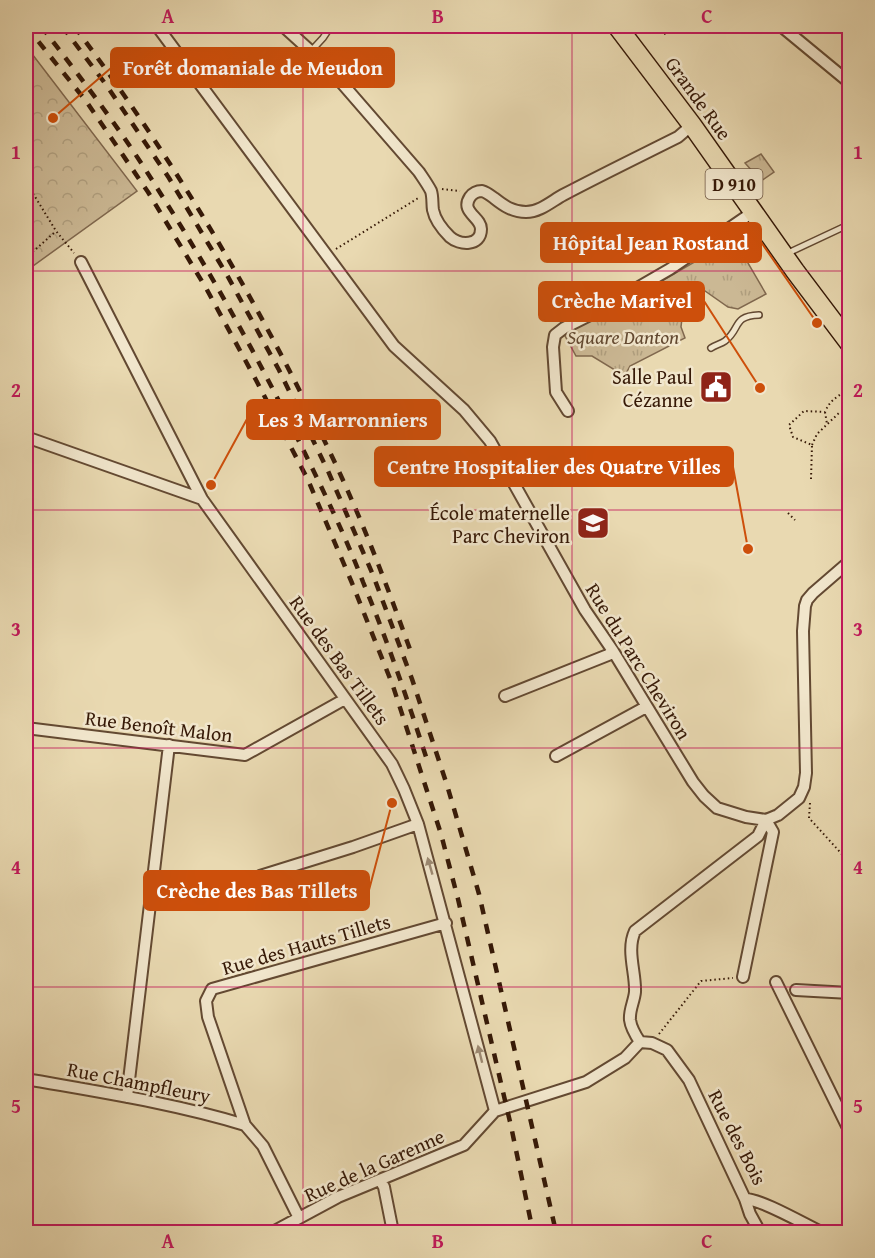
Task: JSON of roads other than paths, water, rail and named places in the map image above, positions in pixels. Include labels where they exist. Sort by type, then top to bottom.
[{"type":"main road","name":"Grande Rue","points":[[617,26],[692,124],[783,255],[849,344]]},
{"type":"street","name":"Rue du Parc Cheviron","points":[[157,26],[394,346],[464,410],[490,441],[585,610],[613,651],[693,782],[717,808],[746,818],[766,820]]},
{"type":"street","points":[[283,26],[327,66],[419,172],[430,190],[434,213],[439,225],[453,240],[468,244],[479,236],[481,229],[469,213],[469,198],[474,193],[480,191],[487,193],[506,207],[518,212],[536,211],[678,136],[692,124]]},
{"type":"street","points":[[781,26],[849,83]]},
{"type":"street","points":[[568,411],[556,392],[553,347],[555,335],[670,269],[753,212]]},
{"type":"street","name":"Rue des Bas Tillets","points":[[81,262],[202,499],[393,764],[418,824],[495,1111]]},
{"type":"street","points":[[26,437],[202,499]]},
{"type":"street","points":[[640,1042],[630,1022],[630,1010],[635,996],[632,937],[635,931],[758,836],[766,820],[778,815],[799,798],[804,787],[806,773],[803,631],[805,606],[813,593],[849,561]]},
{"type":"street","points":[[505,696],[613,651]]},
{"type":"street","name":"Rue Benoît Malon","points":[[26,728],[245,755],[345,699]]},
{"type":"street","points":[[556,756],[646,708]]},
{"type":"street","points":[[128,1097],[169,745]]},
{"type":"street","points":[[743,977],[773,832],[766,820]]},
{"type":"street","points":[[260,876],[418,824]]},
{"type":"street","name":"Rue des Hauts Tillets","points":[[299,1218],[263,1146],[244,1125],[208,1017],[206,1000],[212,989],[446,923]]},
{"type":"street","points":[[776,982],[849,1132]]},
{"type":"street","points":[[796,990],[849,993]]},
{"type":"street","name":"Rue des Bois","points":[[640,1042],[652,1043],[668,1050],[689,1080],[745,1199],[766,1205],[821,1233]]},
{"type":"street","name":"Rue de la Garenne","points":[[273,1233],[338,1197],[464,1145],[495,1111],[586,1082],[625,1058],[640,1042]]},
{"type":"street","name":"Rue Champfleury","points":[[26,1079],[215,1115],[244,1125]]},
{"type":"street","points":[[380,1180],[384,1186],[393,1233]]},
{"type":"street","points":[[745,1199],[760,1233]]},
{"type":"lane","points":[[311,51],[331,26]]},
{"type":"lane","points":[[783,255],[849,224]]},
{"type":"lane","points":[[711,348],[725,341],[738,322],[748,315],[759,315]]},
{"type":"railway","points":[[26,26],[86,101],[148,192],[206,288],[308,480],[352,583],[393,686],[441,834],[511,1126],[533,1232]]},
{"type":"railway","points":[[41,26],[101,105],[144,167],[175,216],[258,361],[355,561],[390,650],[429,766]]},
{"type":"railway","points":[[62,26],[107,86],[169,178],[227,275],[279,370],[328,471],[373,575],[412,679],[447,785],[479,894],[556,1232]]},
{"type":"railway","points":[[74,26],[183,184],[279,350],[347,488],[412,655]]},
{"type":"place","name":"Forêt domaniale de Meudon","points":[[53,118]]},
{"type":"place","name":"Hôpital Jean Rostand","points":[[817,323]]},
{"type":"place","name":"Salle Paul Cézanne","points":[[716,387]]},
{"type":"place","name":"Crèche Marivel","points":[[760,388]]},
{"type":"place","name":"Les 3 Marronniers","points":[[211,485]]},
{"type":"place","name":"École maternelle Parc Cheviron","points":[[593,523]]},
{"type":"place","name":"Centre Hospitalier des Quatre Villes","points":[[748,549]]},
{"type":"place","name":"Crèche des Bas Tillets","points":[[392,803]]},
{"type":"park label","name":"Square Danton","points":[[623,336]]}]
